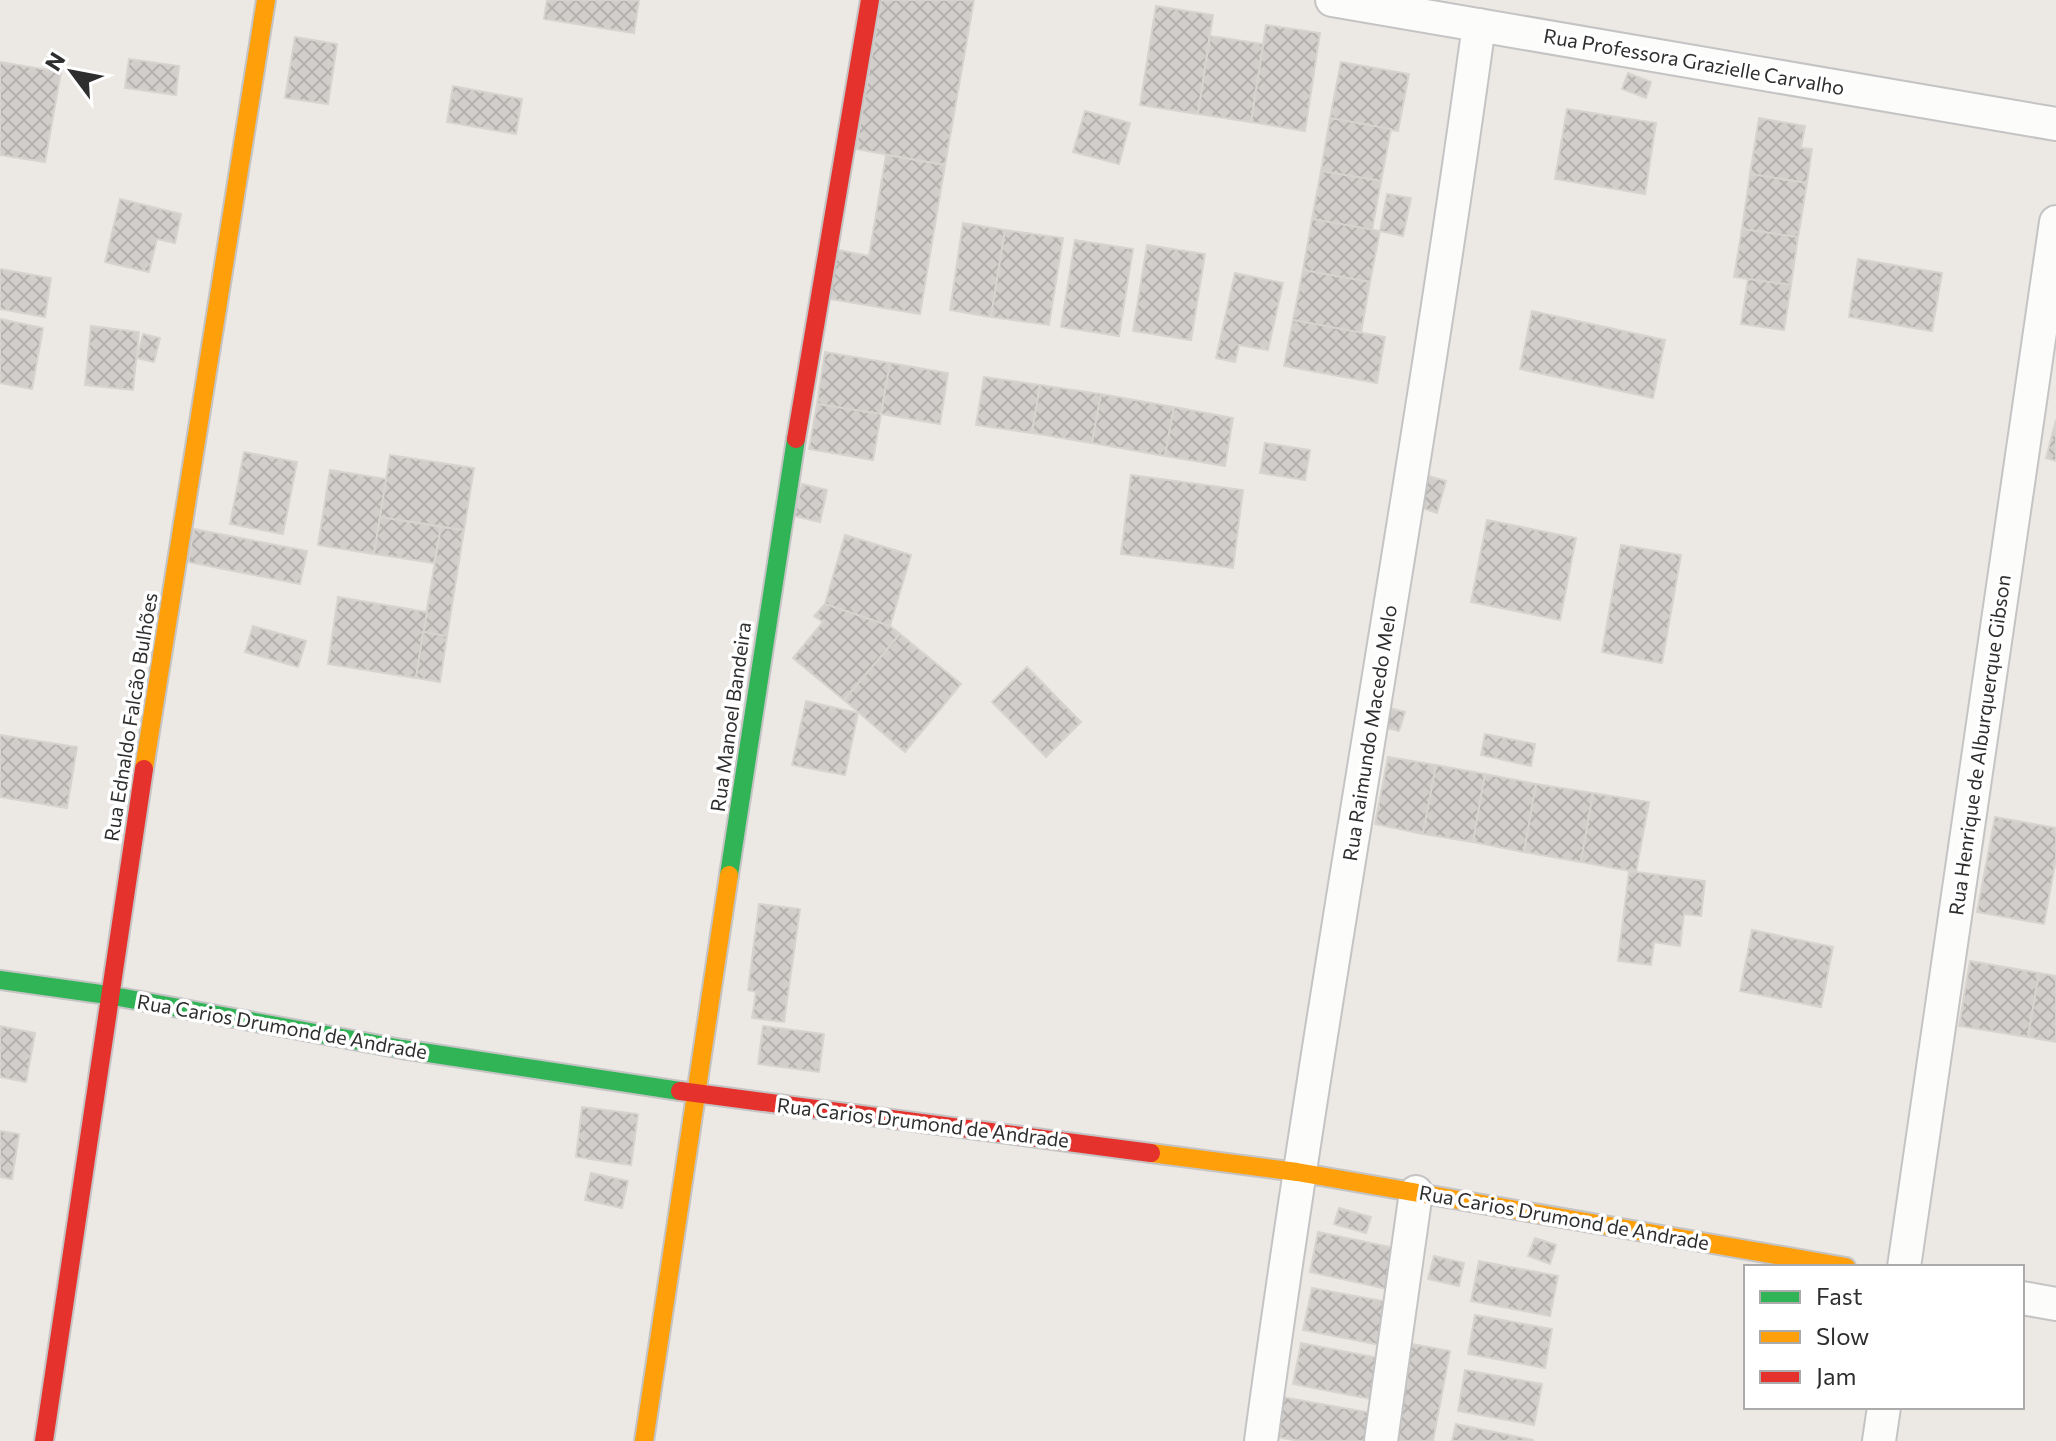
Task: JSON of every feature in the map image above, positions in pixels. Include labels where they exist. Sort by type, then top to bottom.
[{"type":"street","name":"Rua Ednaldo Falcão Bulhões","points":[[44,1441],[108,995],[266,0]]},
{"type":"street","name":"Rua Manoel Bandeira","points":[[644,1441],[781,528],[870,0]]},
{"type":"street","name":"Rua Professora Grazielle Carvalho","points":[[1332,0],[2056,124]]},
{"type":"street","name":"Rua Raimundo Macedo Melo","points":[[1261,1441],[1297,1172],[1439,313],[1479,25]]},
{"type":"street","name":"Rua Henrique de Alburquerque Gibson","points":[[1904,1265],[2056,222]]},
{"type":"street","name":"Rua Carios Drumond de Andrade","points":[[0,980],[108,995],[402,1049],[698,1094],[1297,1172],[1835,1265]]},
{"type":"street","points":[[1381,1441],[1416,1192]]},
{"type":"street","points":[[2024,1298],[2056,1304]]},
{"type":"street","points":[[1879,1441],[1884,1409]]},
{"type":"building","points":[[547,0],[639,0],[634,33],[544,19]]},
{"type":"building","points":[[881,0],[974,0],[945,165],[856,149]]},
{"type":"building","points":[[1156,6],[1213,15],[1198,114],[1140,105]]},
{"type":"building","points":[[1266,25],[1320,33],[1305,131],[1251,122]]},
{"type":"building","points":[[1210,36],[1263,44],[1251,122],[1198,114]]},
{"type":"building","points":[[295,37],[337,44],[328,104],[285,98]]},
{"type":"building","points":[[129,59],[179,66],[176,95],[125,88]]},
{"type":"building","points":[[0,62],[61,72],[45,162],[0,155]]},
{"type":"building","points":[[1341,62],[1409,74],[1398,131],[1330,118]]},
{"type":"building","points":[[1628,73],[1651,82],[1646,98],[1622,89]]},
{"type":"building","points":[[453,86],[522,99],[516,134],[447,122]]},
{"type":"building","points":[[1567,109],[1656,123],[1645,194],[1555,179]]},
{"type":"building","points":[[1085,111],[1130,123],[1119,164],[1073,152]]},
{"type":"building","points":[[1330,118],[1391,129],[1381,181],[1321,171]]},
{"type":"building","points":[[1759,118],[1805,126],[1801,148],[1812,149],[1807,183],[1750,174]]},
{"type":"building","points":[[886,155],[945,165],[920,314],[830,299],[838,250],[869,256]]},
{"type":"building","points":[[1321,171],[1381,181],[1372,230],[1312,219]]},
{"type":"building","points":[[1750,174],[1807,183],[1798,237],[1742,229]]},
{"type":"building","points":[[1387,194],[1411,198],[1403,236],[1380,231]]},
{"type":"building","points":[[120,199],[181,214],[175,243],[157,239],[149,272],[105,262]]},
{"type":"building","points":[[1312,219],[1380,231],[1370,282],[1303,270]]},
{"type":"building","points":[[963,223],[1005,230],[991,317],[950,310]]},
{"type":"building","points":[[1742,229],[1798,237],[1791,285],[1734,277]]},
{"type":"building","points":[[1005,230],[1063,238],[1049,325],[991,317]]},
{"type":"building","points":[[1075,240],[1133,249],[1119,336],[1061,327]]},
{"type":"building","points":[[1147,245],[1205,254],[1191,340],[1133,331]]},
{"type":"building","points":[[1858,259],[1942,273],[1932,331],[1849,317]]},
{"type":"building","points":[[0,269],[51,278],[45,317],[0,309]]},
{"type":"building","points":[[1303,270],[1370,282],[1361,333],[1293,320]]},
{"type":"building","points":[[1235,273],[1283,283],[1268,350],[1239,345],[1235,362],[1216,358]]},
{"type":"building","points":[[1748,279],[1791,285],[1784,330],[1741,324]]},
{"type":"building","points":[[1532,311],[1665,340],[1653,398],[1520,369]]},
{"type":"building","points":[[0,319],[43,328],[32,389],[0,383]]},
{"type":"building","points":[[1293,320],[1385,337],[1377,383],[1284,366]]},
{"type":"building","points":[[91,326],[139,332],[133,390],[85,385]]},
{"type":"building","points":[[143,334],[160,338],[154,362],[137,358]]},
{"type":"building","points":[[825,352],[890,363],[881,414],[817,404]]},
{"type":"building","points":[[890,363],[948,373],[940,424],[881,414]]},
{"type":"building","points":[[984,377],[1040,385],[1032,433],[976,425]]},
{"type":"building","points":[[1040,385],[1101,394],[1092,443],[1032,433]]},
{"type":"building","points":[[1101,394],[1174,407],[1165,456],[1092,443]]},
{"type":"building","points":[[817,404],[881,414],[873,460],[809,449]]},
{"type":"building","points":[[1174,407],[1233,418],[1225,466],[1165,456]]},
{"type":"building","points":[[2056,420],[2056,461],[2046,458]]},
{"type":"building","points":[[1265,443],[1310,450],[1305,480],[1260,473]]},
{"type":"building","points":[[244,452],[297,462],[283,534],[230,524]]},
{"type":"building","points":[[390,455],[474,468],[464,530],[380,517]]},
{"type":"building","points":[[330,470],[386,479],[374,554],[318,545]]},
{"type":"building","points":[[1131,475],[1243,490],[1233,568],[1121,554]]},
{"type":"building","points":[[1425,475],[1446,481],[1437,513],[1416,506]]},
{"type":"building","points":[[802,484],[827,490],[820,522],[794,516]]},
{"type":"building","points":[[380,517],[441,527],[434,563],[374,554]]},
{"type":"building","points":[[1487,520],[1576,538],[1560,620],[1471,602]]},
{"type":"building","points":[[441,527],[464,530],[447,636],[423,632]]},
{"type":"building","points":[[194,529],[307,551],[300,584],[188,562]]},
{"type":"building","points":[[845,535],[911,555],[890,626],[825,604]]},
{"type":"building","points":[[1621,545],[1681,555],[1662,663],[1602,652]]},
{"type":"building","points":[[338,597],[427,612],[416,678],[328,664]]},
{"type":"building","points":[[825,604],[890,626],[900,634],[844,700],[793,658],[823,622],[814,616]]},
{"type":"building","points":[[253,626],[306,641],[298,667],[245,652]]},
{"type":"building","points":[[423,632],[447,636],[440,682],[416,678]]},
{"type":"building","points":[[900,634],[961,684],[905,752],[844,700]]},
{"type":"building","points":[[1027,667],[1081,722],[1046,757],[992,702]]},
{"type":"building","points":[[806,701],[858,713],[845,775],[792,765]]},
{"type":"building","points":[[1385,707],[1405,712],[1399,731],[1380,726]]},
{"type":"building","points":[[1485,734],[1535,744],[1531,766],[1481,755]]},
{"type":"building","points":[[0,735],[77,747],[67,808],[0,797]]},
{"type":"building","points":[[1388,757],[1436,765],[1423,834],[1375,824]]},
{"type":"building","points":[[1436,765],[1485,774],[1473,842],[1423,834]]},
{"type":"building","points":[[1485,774],[1536,784],[1524,852],[1473,842]]},
{"type":"building","points":[[1536,784],[1593,793],[1581,862],[1524,852]]},
{"type":"building","points":[[1593,793],[1649,802],[1636,872],[1581,862]]},
{"type":"building","points":[[1995,817],[2056,828],[2056,859],[2044,924],[1977,912]]},
{"type":"building","points":[[1629,871],[1705,881],[1701,916],[1684,914],[1680,946],[1654,942],[1651,965],[1618,961]]},
{"type":"building","points":[[759,904],[800,909],[784,1022],[752,1018],[756,992],[748,990]]},
{"type":"building","points":[[1752,930],[1833,947],[1821,1007],[1740,991]]},
{"type":"building","points":[[1970,961],[2039,973],[2028,1037],[1959,1026]]},
{"type":"building","points":[[2039,973],[2056,976],[2056,1042],[2028,1037]]},
{"type":"building","points":[[0,1026],[35,1033],[26,1082],[0,1077]]},
{"type":"building","points":[[763,1026],[824,1034],[819,1072],[758,1064]]},
{"type":"building","points":[[582,1107],[638,1114],[631,1165],[576,1157]]},
{"type":"building","points":[[0,1131],[19,1134],[12,1179],[0,1177]]},
{"type":"building","points":[[591,1173],[628,1181],[622,1208],[585,1200]]},
{"type":"building","points":[[1339,1208],[1371,1217],[1366,1233],[1334,1224]]},
{"type":"building","points":[[1318,1232],[1395,1248],[1387,1289],[1310,1272]]},
{"type":"building","points":[[1535,1238],[1556,1245],[1550,1264],[1528,1256]]},
{"type":"building","points":[[1434,1256],[1464,1263],[1459,1286],[1428,1279]]},
{"type":"building","points":[[1479,1261],[1558,1276],[1550,1316],[1471,1301]]},
{"type":"building","points":[[1312,1288],[1388,1302],[1380,1345],[1303,1330]]},
{"type":"building","points":[[1475,1315],[1552,1329],[1545,1368],[1468,1354]]},
{"type":"building","points":[[1301,1343],[1379,1358],[1371,1399],[1293,1384]]},
{"type":"building","points":[[1412,1344],[1450,1351],[1433,1441],[1393,1441]]},
{"type":"building","points":[[1465,1370],[1542,1384],[1534,1425],[1458,1411]]},
{"type":"building","points":[[1282,1397],[1372,1413],[1367,1441],[1301,1441],[1275,1437]]},
{"type":"building","points":[[1456,1424],[1533,1440],[1533,1441],[1452,1441]]},
{"type":"traffic: fast","points":[[729,875],[796,439]]},
{"type":"traffic: fast","points":[[0,980],[108,995],[402,1049],[680,1091]]},
{"type":"traffic: slow","points":[[144,769],[266,0]]},
{"type":"traffic: slow","points":[[644,1441],[729,875]]},
{"type":"traffic: slow","points":[[1151,1153],[1297,1172],[1834,1265]]},
{"type":"traffic: jam","points":[[796,439],[870,0]]},
{"type":"traffic: jam","points":[[44,1441],[144,769]]},
{"type":"traffic: jam","points":[[680,1091],[1151,1153]]}]
